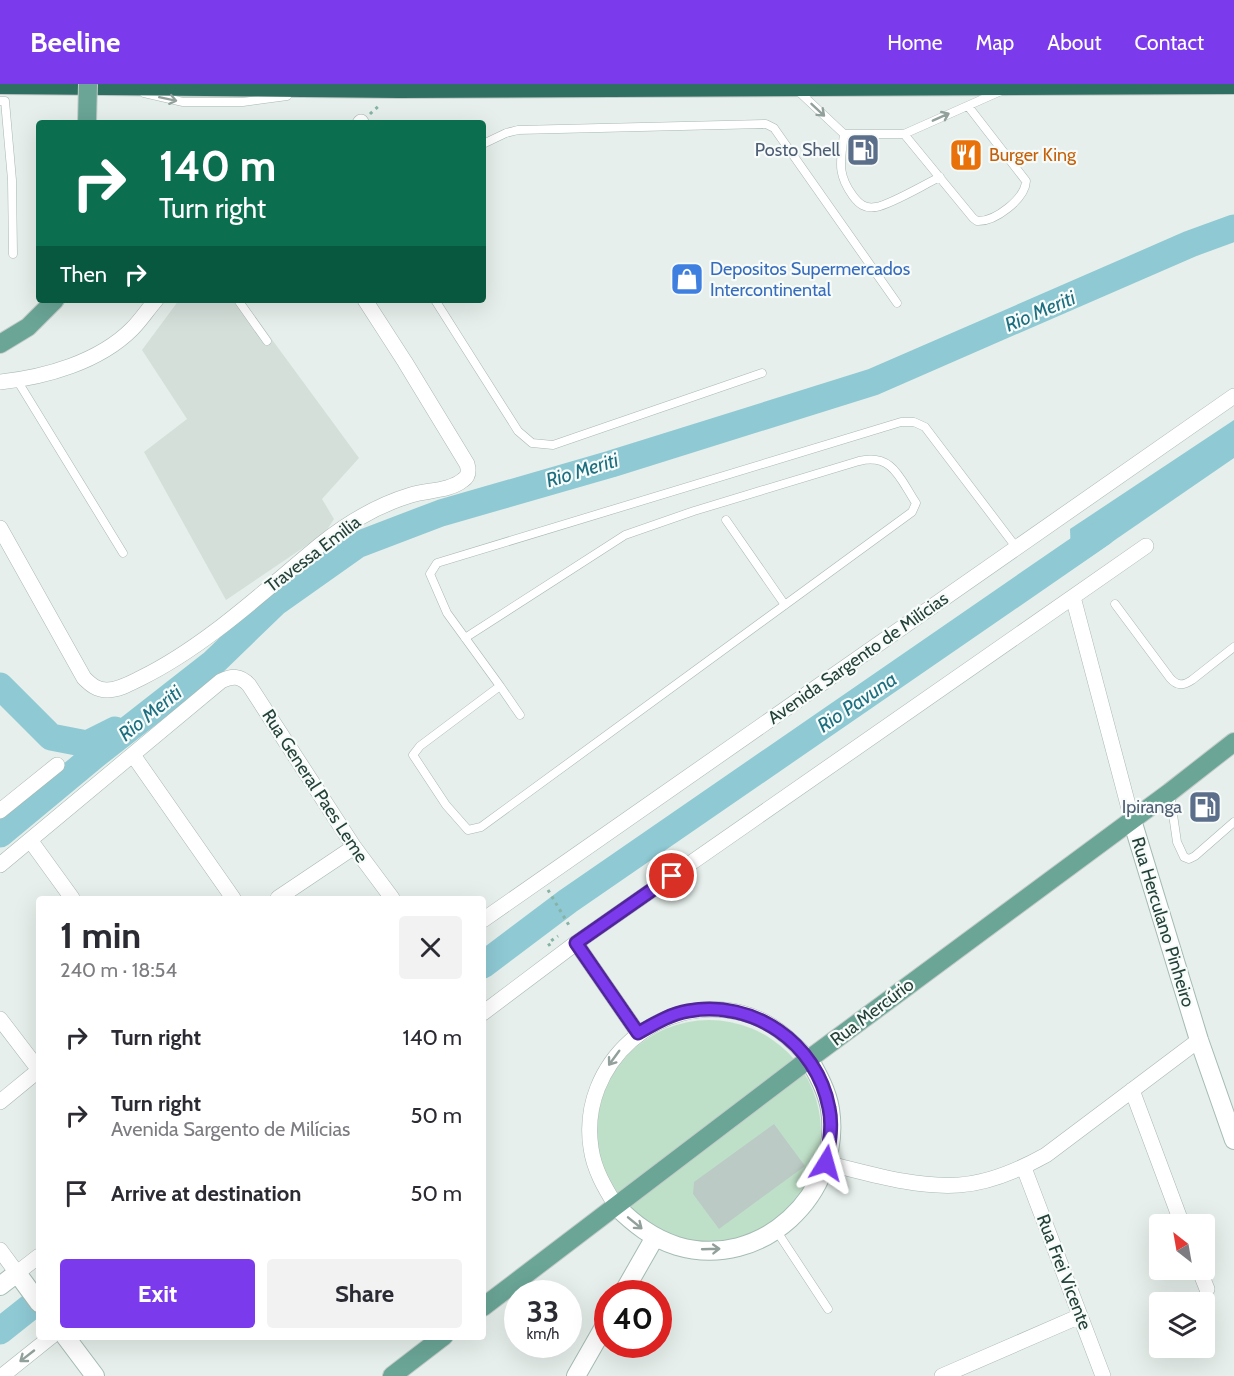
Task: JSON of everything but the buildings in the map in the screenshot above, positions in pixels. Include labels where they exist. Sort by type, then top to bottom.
[{"type":"highway","points":[[702,84],[735,87]]},
{"type":"highway","points":[[0,85],[339,89],[1234,84]]},
{"type":"main road","points":[[87,84],[87,120]]},
{"type":"main road","points":[[0,344],[28,327],[52,303]]},
{"type":"main road","name":"Rua Mercúrio","points":[[486,1305],[809,1059],[1170,792],[1234,742]]},
{"type":"main road","points":[[392,1376],[439,1340]]},
{"type":"street","points":[[0,382],[71,366],[101,352],[131,330],[154,303]]},
{"type":"street","name":"Travessa Emilia","points":[[0,528],[84,678],[96,689],[108,690],[126,685],[181,657],[328,539],[355,521],[411,495],[457,484],[465,479],[469,471],[467,464],[367,303]]},
{"type":"street","name":"Avenida Sargento de Milícias","points":[[486,918],[1234,396]]},
{"type":"street","points":[[486,1011],[576,943],[1146,546]]},
{"type":"street","name":"Rua Herculano Pinheiro","points":[[1073,597],[1132,820],[1199,1040],[1234,1140]]},
{"type":"street","name":"Rua General Paes Leme","points":[[133,755],[221,681],[236,677],[243,679],[354,847],[391,896]]},
{"type":"street","points":[[0,865],[133,755],[232,896]]},
{"type":"street","points":[[0,811],[57,765]]},
{"type":"street","points":[[30,840],[71,896]]},
{"type":"street","points":[[281,896],[354,847]]},
{"type":"street","points":[[576,943],[638,1033]]},
{"type":"street","points":[[715,1009],[742,1013],[768,1023],[783,1033],[809,1059],[822,1083],[830,1109],[831,1136],[826,1163],[807,1201],[793,1217],[776,1230],[753,1242],[728,1249],[703,1250],[655,1237],[634,1224],[616,1206],[599,1179],[591,1148],[590,1115],[598,1084],[615,1056],[638,1033],[662,1019],[688,1011],[715,1009]]},
{"type":"street","points":[[0,1019],[36,1066]]},
{"type":"street","points":[[826,1163],[880,1176],[924,1183],[958,1185],[990,1179],[1024,1168],[1076,1134],[1199,1040]]},
{"type":"street","points":[[0,1102],[36,1072]]},
{"type":"street","points":[[1132,1090],[1178,1214]]},
{"type":"street","name":"Rua Frei Vicente","points":[[1024,1168],[1103,1376]]},
{"type":"street","points":[[630,1280],[655,1237]]},
{"type":"street","points":[[0,1250],[36,1298]]},
{"type":"street","points":[[0,1287],[21,1278],[36,1260]]},
{"type":"street","points":[[1203,1280],[1207,1289]]},
{"type":"street","points":[[942,1376],[1080,1316]]},
{"type":"street","points":[[2,1376],[47,1340]]},
{"type":"street","points":[[67,1340],[95,1376]]},
{"type":"street","points":[[576,1376],[594,1344]]},
{"type":"lane","points":[[792,86],[844,134],[904,134],[1016,84]]},
{"type":"lane","points":[[0,101],[4,101],[12,180],[13,254]]},
{"type":"lane","points":[[904,134],[977,221],[988,221],[1020,198],[1026,181],[968,106]]},
{"type":"lane","points":[[486,143],[518,130],[766,124],[774,128],[897,303]]},
{"type":"lane","points":[[844,134],[842,178],[856,200],[863,206],[878,207],[939,177]]},
{"type":"lane","points":[[240,303],[267,341]]},
{"type":"lane","points":[[437,303],[518,431],[532,443],[553,445],[762,373]]},
{"type":"lane","points":[[17,380],[123,553]]},
{"type":"lane","points":[[520,715],[447,613],[430,574],[437,564],[901,422],[914,422],[925,428],[1016,547]]},
{"type":"lane","points":[[465,638],[625,535],[694,510],[869,458],[886,461],[916,503],[912,512],[481,827],[468,830],[464,828],[440,796],[413,755],[420,746],[500,686]]},
{"type":"lane","points":[[726,520],[785,605]]},
{"type":"lane","points":[[1115,604],[1170,678],[1178,684],[1185,685],[1234,647]]},
{"type":"lane","points":[[1170,792],[1177,842],[1184,857],[1189,859],[1195,856],[1234,822]]},
{"type":"lane","points":[[776,1230],[828,1309]]},
{"type":"path","points":[[548,943],[571,927],[547,889],[555,884]]},
{"type":"shaded area","points":[[177,303],[245,303],[359,458],[322,499],[334,519],[325,533],[226,600],[144,452],[187,419],[142,350]]},
{"type":"green space","points":[[698,1020],[720,1020],[752,1028],[762,1033],[780,1045],[796,1061],[813,1089],[819,1110],[821,1132],[819,1154],[813,1175],[796,1203],[780,1219],[752,1236],[720,1244],[698,1244],[666,1236],[656,1231],[638,1219],[622,1203],[605,1175],[597,1143],[597,1121],[605,1089],[610,1079],[622,1061],[638,1045],[666,1028]]},
{"type":"water","points":[[1234,420],[1234,458],[1080,564],[1071,553],[1070,529]]},
{"type":"waterway","name":"Rio Meriti","points":[[0,834],[94,756],[213,663],[275,603],[357,545],[441,513],[611,464],[873,382],[1190,244],[1234,228]]},
{"type":"waterway","name":"Rio Pavuna","points":[[486,963],[568,901],[1102,533]]},
{"type":"waterway","points":[[0,686],[51,737],[87,744],[115,730]]},
{"type":"waterway","name":"Rio Pavuna","points":[[0,1331],[36,1302]]},
{"type":"place","name":"Posto Shell","points":[[863,150]]},
{"type":"place","name":"Burger King","points":[[966,155]]},
{"type":"place","name":"Depositos Supermercados Intercontinental","points":[[687,279]]},
{"type":"place","name":"Ipiranga","points":[[1205,807]]},
{"type":"route","points":[[672,876],[576,943],[638,1033],[662,1019],[688,1011],[715,1009],[742,1013],[768,1023],[790,1039],[809,1059],[822,1083],[830,1109],[831,1136],[826,1163]]}]
